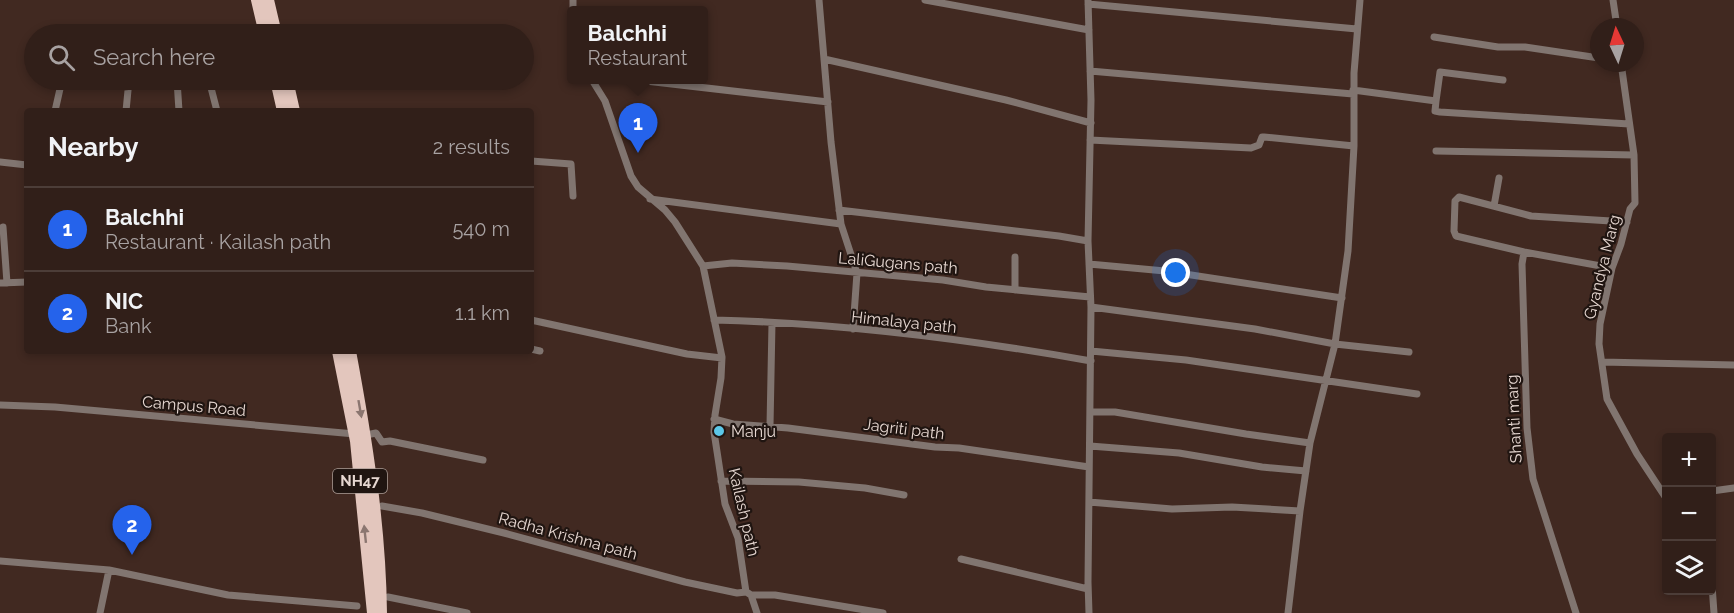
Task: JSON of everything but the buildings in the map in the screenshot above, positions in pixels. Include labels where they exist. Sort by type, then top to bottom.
[{"type":"highway","points":[[257,0],[263,24]]},
{"type":"highway","points":[[268,0],[274,24]]},
{"type":"highway","points":[[278,90],[282,108]]},
{"type":"highway","points":[[289,90],[293,108]]},
{"type":"highway","name":"NH47","points":[[339,354],[360,434],[373,613]]},
{"type":"highway","name":"NH47","points":[[350,354],[378,557],[381,613]]},
{"type":"street","points":[[819,0],[839,210],[841,224],[857,273],[854,329]]},
{"type":"street","points":[[925,0],[1089,30]]},
{"type":"street","points":[[1288,613],[1310,442],[1324,379],[1335,344],[1348,250],[1354,146],[1353,92],[1360,0]]},
{"type":"street","points":[[1613,0],[1616,18]]},
{"type":"street","points":[[1089,613],[1091,307],[1088,241],[1091,123],[1088,2],[1357,29]]},
{"type":"street","points":[[1434,37],[1590,57]]},
{"type":"street","points":[[824,59],[1006,100],[1091,123]]},
{"type":"street","points":[[1090,71],[1436,100]]},
{"type":"street","points":[[1503,80],[1440,72],[1436,111],[1629,124]]},
{"type":"street","name":"Gyandya Marg","points":[[1622,72],[1634,155],[1635,203],[1630,209],[1612,268],[1600,324],[1599,344],[1607,399],[1637,454],[1662,491]]},
{"type":"street","name":"Kailash path","points":[[595,84],[605,101],[631,176],[638,187],[665,210],[675,222],[703,266],[722,358],[714,419],[721,481],[725,504],[738,538],[749,594],[757,613]]},
{"type":"street","points":[[672,84],[828,102]]},
{"type":"street","points":[[56,108],[60,90]]},
{"type":"street","points":[[126,108],[128,90]]},
{"type":"street","points":[[178,90],[179,108]]},
{"type":"street","points":[[212,90],[216,108]]},
{"type":"street","points":[[1089,140],[1251,148],[1259,145],[1264,136],[1354,146]]},
{"type":"street","points":[[1436,151],[1634,155]]},
{"type":"street","points":[[534,161],[572,164],[573,196]]},
{"type":"street","points":[[0,162],[24,165]]},
{"type":"street","points":[[1494,206],[1499,178]]},
{"type":"street","points":[[1612,268],[1524,252],[1454,235],[1457,198],[1531,216],[1627,222]]},
{"type":"street","points":[[650,199],[841,224]]},
{"type":"street","points":[[839,210],[1088,241]]},
{"type":"street","points":[[3,227],[4,283],[24,282]]},
{"type":"street","name":"Shanti marg","points":[[1524,252],[1522,264],[1530,463],[1533,479],[1576,613]]},
{"type":"street","points":[[1015,257],[1015,290]]},
{"type":"street","name":"LaliGugans path","points":[[703,266],[748,264],[943,280],[1090,297]]},
{"type":"street","points":[[1089,264],[1165,271],[1342,298]]},
{"type":"street","points":[[1091,307],[1255,330],[1335,344],[1409,352]]},
{"type":"street","name":"Himalaya path","points":[[714,320],[854,329],[987,345],[1090,362]]},
{"type":"street","points":[[534,321],[687,354],[722,358]]},
{"type":"street","points":[[770,426],[772,323]]},
{"type":"street","points":[[534,350],[540,351]]},
{"type":"street","points":[[1091,351],[1186,360],[1417,394]]},
{"type":"street","points":[[1602,362],[1734,364]]},
{"type":"street","name":"Campus Road","points":[[0,405],[55,407],[360,434],[376,433],[382,442],[390,441],[483,459]]},
{"type":"street","points":[[1090,412],[1115,412],[1310,442]]},
{"type":"street","name":"Jagriti path","points":[[714,419],[733,424],[770,426],[959,448],[1089,467]]},
{"type":"street","points":[[1090,446],[1179,453],[1262,467],[1306,471]]},
{"type":"street","points":[[721,481],[799,482],[865,488],[904,495]]},
{"type":"street","points":[[1716,490],[1734,488]]},
{"type":"street","points":[[1089,502],[1172,509],[1232,507],[1300,511]]},
{"type":"street","name":"Radha Krishna path","points":[[382,506],[504,533],[685,582],[737,593],[775,595],[883,613]]},
{"type":"street","points":[[961,559],[1088,589]]},
{"type":"street","points":[[0,561],[110,570],[228,595],[357,606]]},
{"type":"street","points":[[100,613],[110,570]]},
{"type":"street","points":[[1713,595],[1714,613]]},
{"type":"street","points":[[388,597],[450,612],[467,613]]},
{"type":"place","name":"Balchhi","points":[[638,153]]},
{"type":"place","name":"Manju","points":[[719,431]]},
{"type":"place","name":"NIC","points":[[132,555]]}]
